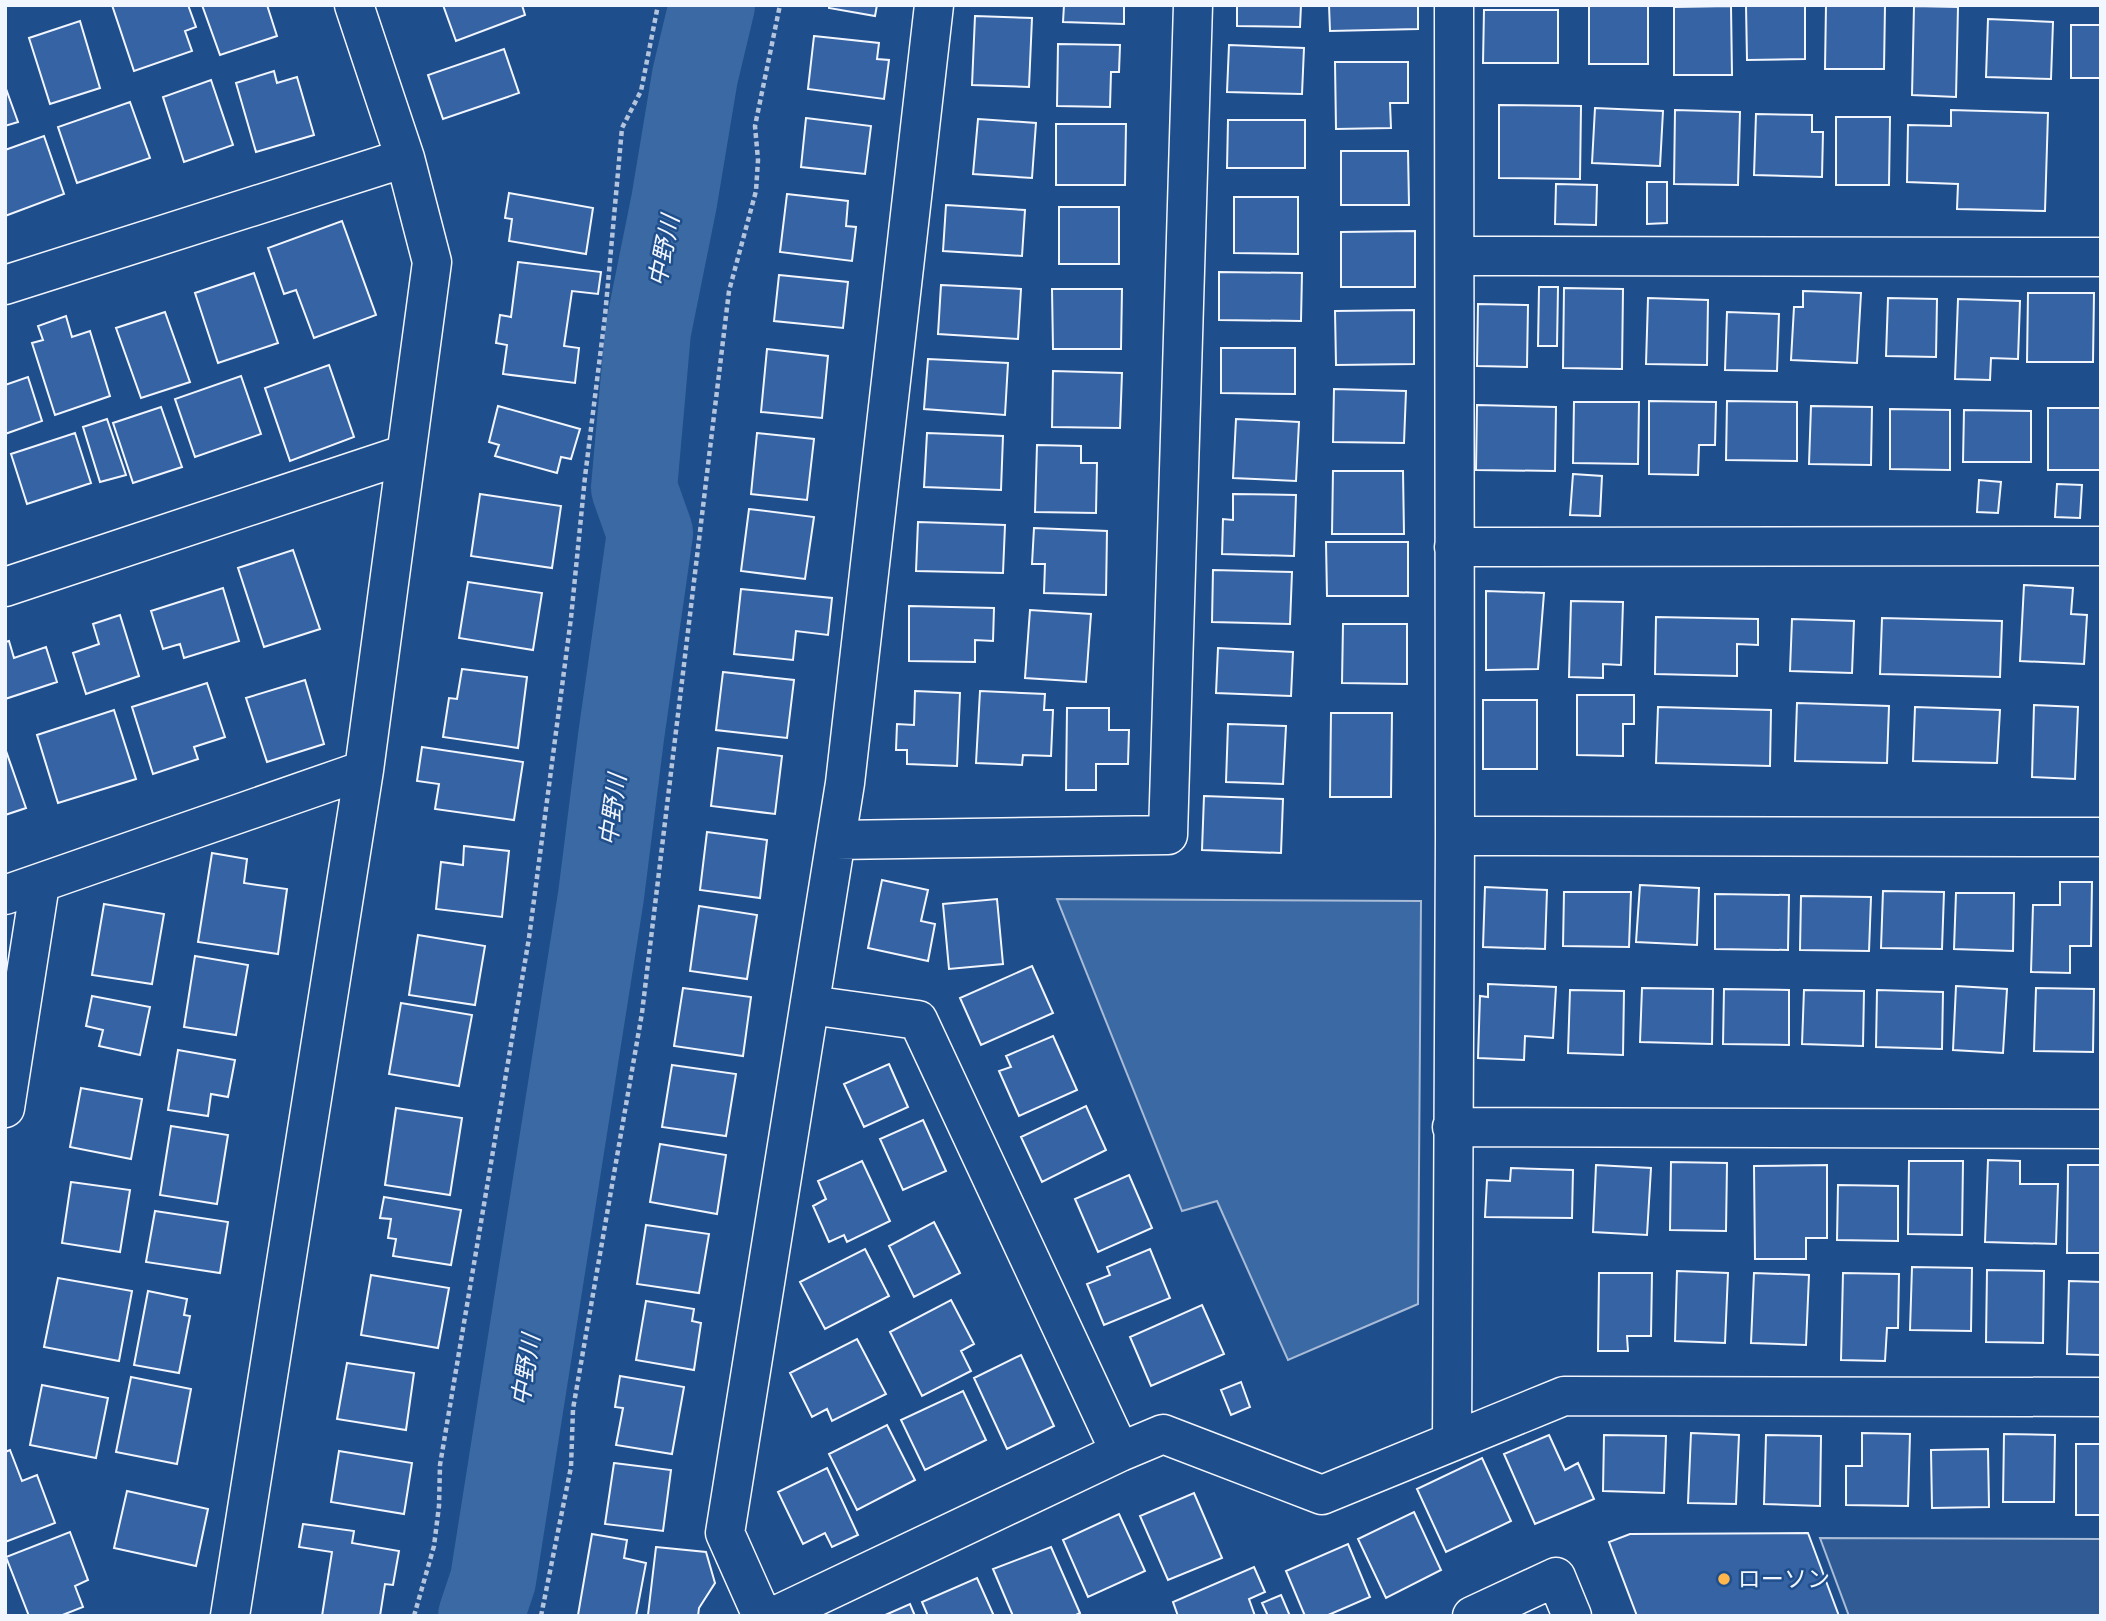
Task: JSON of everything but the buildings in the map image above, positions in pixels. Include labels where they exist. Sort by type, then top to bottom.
[{"type":"street","points":[[230,1616],[364,769],[432,262],[405,158],[354,5]]},
{"type":"street","points":[[762,1616],[725,1533],[845,783],[934,5]]},
{"type":"street","points":[[836,840],[1168,835],[1193,5]]},
{"type":"street","points":[[1452,1440],[1455,836],[1454,5]]},
{"type":"street","points":[[5,285],[405,158]]},
{"type":"street","points":[[1455,256],[2101,257]]},
{"type":"street","points":[[5,587],[407,454]]},
{"type":"street","points":[[1454,547],[2101,546]]},
{"type":"street","points":[[5,1108],[23,889],[364,769]]},
{"type":"street","points":[[1455,836],[2101,837]]},
{"type":"street","points":[[810,1004],[918,1020],[1120,1452]]},
{"type":"street","points":[[1452,1127],[2101,1129]]},
{"type":"street","points":[[775,1616],[1163,1434],[1322,1495],[1564,1396],[2101,1397]]},
{"type":"street","points":[[1472,1616],[1556,1577],[1572,1616]]},
{"type":"path","points":[[414,1616],[434,1546],[440,1465],[529,938],[571,618],[585,477],[606,316],[622,128],[640,91],[658,5]]},
{"type":"path","points":[[541,1616],[571,1467],[573,1409],[642,1013],[729,291],[756,191],[758,160],[755,126],[780,5]]},
{"type":"shaded area","points":[[1057,899],[1421,901],[1418,1304],[1288,1360],[1217,1201],[1182,1211]]},
{"type":"shaded area","points":[[1820,1538],[2101,1539],[2101,1616],[1849,1616]]},
{"type":"waterway","name":"中野川","points":[[481,1616],[493,1580],[601,896],[650,533],[634,488],[648,331],[674,202],[695,76],[712,5]]},
{"type":"place","name":"ローソン","points":[[1724,1579]]}]
